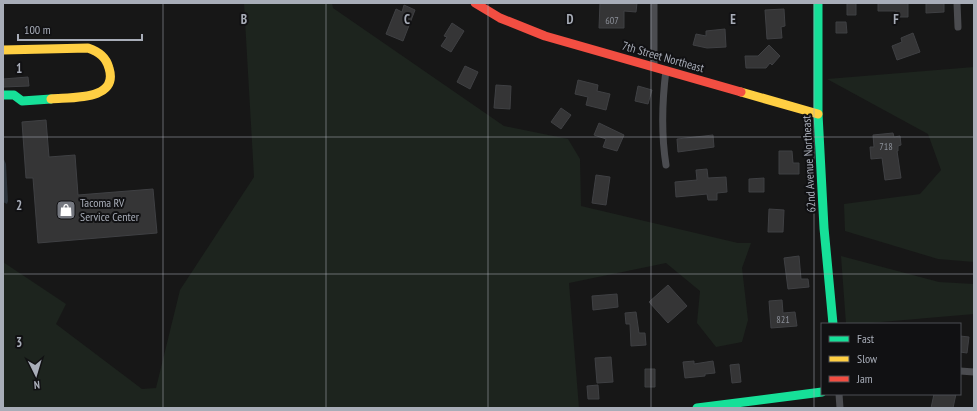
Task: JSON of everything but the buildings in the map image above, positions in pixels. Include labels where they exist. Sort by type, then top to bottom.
[{"type":"street","name":"7th Street Northeast","points":[[475,3],[503,20],[545,36],[818,114]]},
{"type":"street","points":[[654,3],[654,67]]},
{"type":"street","name":"62nd Avenue Northeast","points":[[818,3],[818,114],[824,228],[833,323]]},
{"type":"street","points":[[957,3],[958,27]]},
{"type":"street","points":[[3,50],[88,48],[103,56],[111,77],[109,84],[102,93],[94,95],[22,101],[14,95],[3,95]]},
{"type":"street","points":[[666,70],[663,144],[666,165]]},
{"type":"street","points":[[961,371],[974,372]]},
{"type":"street","points":[[697,408],[821,392]]},
{"type":"street","points":[[839,395],[840,408]]},
{"type":"shaded area","points":[[244,3],[332,3],[333,8],[504,126],[568,139],[580,159],[581,206],[738,243],[751,243],[742,268],[748,320],[742,342],[716,347],[697,323],[700,291],[666,263],[569,283],[579,408],[3,408],[3,262],[66,304],[56,324],[142,389],[156,388],[180,290],[254,177]]},
{"type":"shaded area","points":[[974,67],[974,262],[938,259],[845,231],[844,204],[920,194],[941,170],[928,134],[827,79]]},
{"type":"shaded area","points":[[3,157],[6,164],[7,204],[3,202]]},
{"type":"shaded area","points":[[841,256],[939,282],[974,284],[974,314],[870,323],[846,323]]},
{"type":"traffic: fast","points":[[818,3],[818,114],[824,228],[833,323]]},
{"type":"traffic: fast","points":[[3,95],[14,95],[22,101],[51,99]]},
{"type":"traffic: fast","points":[[697,408],[821,392]]},
{"type":"traffic: slow","points":[[3,50],[88,48],[96,51],[104,58],[108,64],[110,79],[107,86],[100,92],[81,97],[51,99]]},
{"type":"traffic: slow","points":[[741,92],[818,114]]},
{"type":"traffic: jam","points":[[475,3],[500,18],[545,36],[741,92]]},
{"type":"place","name":"Tacoma RV Service Center","points":[[66,210]]}]
